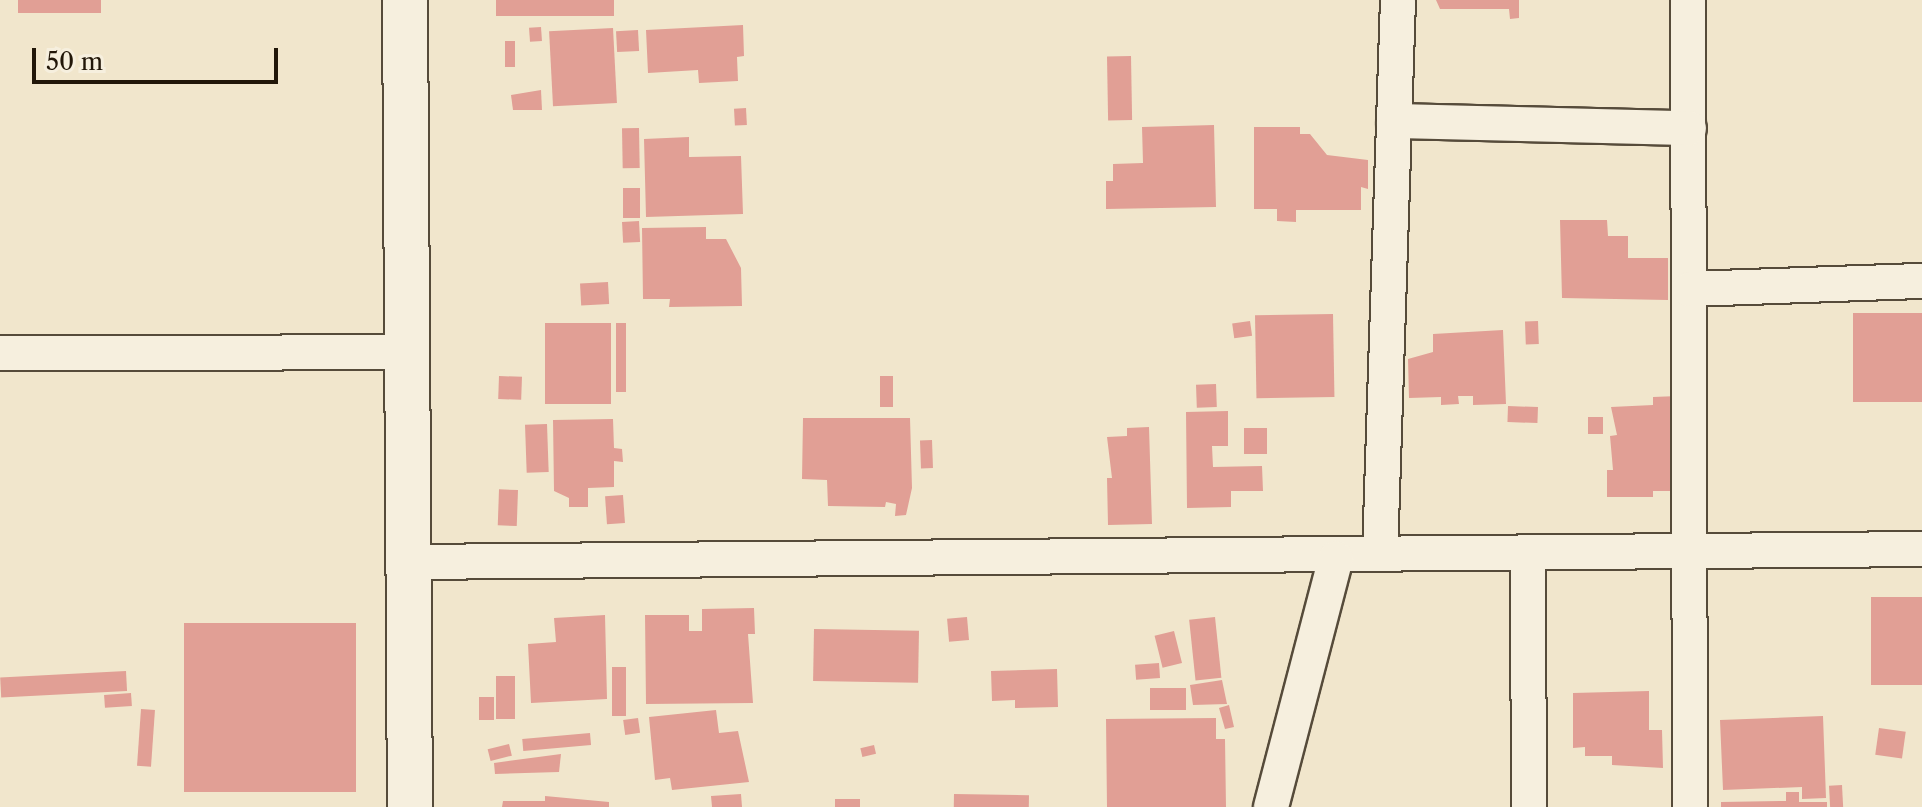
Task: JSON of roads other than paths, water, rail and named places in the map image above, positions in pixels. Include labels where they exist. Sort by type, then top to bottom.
[{"type":"street","points":[[405,0],[410,807]]},
{"type":"street","points":[[1380,554],[1398,0]]},
{"type":"street","points":[[1688,0],[1690,807]]},
{"type":"street","points":[[1394,121],[1689,128]]},
{"type":"street","points":[[1690,289],[1922,281]]},
{"type":"street","points":[[0,353],[407,352]]},
{"type":"street","points":[[408,562],[1336,558],[1380,554],[1922,549]]},
{"type":"street","points":[[1528,552],[1529,807]]},
{"type":"street","points":[[1271,807],[1336,558]]}]
